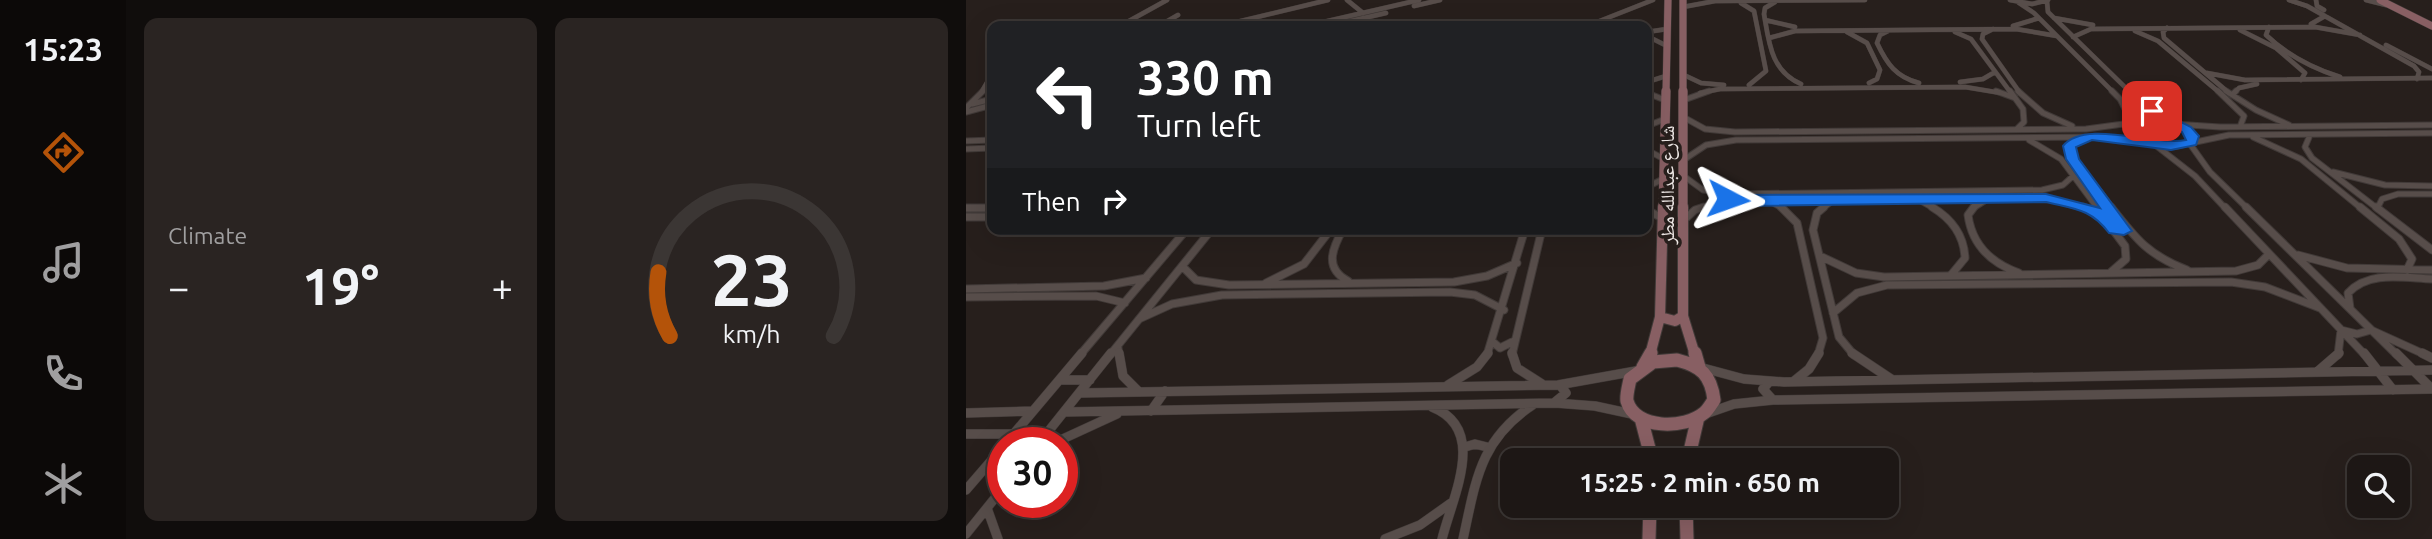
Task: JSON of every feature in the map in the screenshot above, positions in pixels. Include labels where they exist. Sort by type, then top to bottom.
[{"type":"street","points":[[1129,21],[1167,0]]},
{"type":"street","points":[[1250,21],[1328,0]]},
{"type":"street","points":[[1347,0],[1363,13]]},
{"type":"street","points":[[1347,21],[1419,0]]},
{"type":"street","points":[[1328,21],[1440,0]]},
{"type":"street","points":[[1600,21],[1653,0]]},
{"type":"street","name":"شارع عبدالله مطر","points":[[1640,369],[1654,348],[1660,317],[1668,0]]},
{"type":"street","points":[[1683,4],[1709,1],[1865,0]]},
{"type":"street","points":[[2000,0],[2056,0]]},
{"type":"street","points":[[2289,0],[2312,8],[2414,66],[2420,72],[2417,79]]},
{"type":"street","points":[[2316,0],[2321,9]]},
{"type":"street","points":[[2366,0],[2394,3],[2432,26]]},
{"type":"street","points":[[2380,0],[2432,18]]},
{"type":"street","points":[[1730,1],[1754,11],[1764,11],[1779,1]]},
{"type":"street","points":[[1064,412],[1555,403],[1595,406],[1664,425],[1734,404],[1773,400],[2432,389],[2210,173],[2191,143],[2191,133],[2137,99],[2053,17],[2046,9],[2048,1]]},
{"type":"street","points":[[2015,2],[2038,17],[2120,99],[2132,123],[2132,133],[2152,143],[2191,172],[2341,330],[2393,390]]},
{"type":"street","name":"شارع عبدالله مطر","points":[[1683,4],[1683,316],[1699,367]]},
{"type":"street","points":[[2312,8],[2321,9],[2432,69]]},
{"type":"street","points":[[1749,85],[1761,78],[1766,71],[1754,11]]},
{"type":"street","points":[[1764,11],[1777,71],[1788,80],[1801,84]]},
{"type":"street","points":[[1168,21],[1178,15]]},
{"type":"street","points":[[1765,20],[1794,29],[1840,30],[1993,29],[2014,27],[2038,17],[2053,17],[2099,27],[2229,28],[2313,25],[2325,16]]},
{"type":"street","points":[[2073,37],[2079,32],[2099,27],[2313,25],[2360,36]]},
{"type":"street","points":[[1769,38],[1794,29],[2014,27],[2057,36]]},
{"type":"street","points":[[2269,27],[2266,35],[2273,41],[2309,64],[2347,79]]},
{"type":"street","points":[[2124,28],[2147,35],[2233,97],[2265,116],[2296,127]]},
{"type":"street","points":[[2168,28],[2162,35],[2233,97],[2244,116],[2240,127]]},
{"type":"street","points":[[2229,28],[2264,41],[2299,64],[2305,73],[2301,80]]},
{"type":"street","points":[[1652,33],[1667,29]]},
{"type":"street","points":[[1944,29],[1971,39],[1982,39]]},
{"type":"street","points":[[1982,39],[1983,34],[1993,29]]},
{"type":"street","points":[[1840,30],[1867,43],[1877,43]]},
{"type":"street","points":[[1891,30],[1880,35],[1877,43],[1891,70],[1904,79],[1919,83]]},
{"type":"street","points":[[1652,37],[1667,46]]},
{"type":"street","points":[[1971,39],[2023,109],[2024,122],[2016,129]]},
{"type":"street","points":[[1982,39],[2034,109],[2054,121],[2086,129],[2092,137]]},
{"type":"street","points":[[2264,41],[2273,41]]},
{"type":"street","points":[[1867,43],[1880,70],[1877,79],[1867,85]]},
{"type":"street","points":[[2164,46],[2172,45]]},
{"type":"street","points":[[1666,59],[1684,59]]},
{"type":"street","points":[[2299,64],[2309,64]]},
{"type":"street","points":[[2414,66],[2424,66]]},
{"type":"street","points":[[1880,70],[1891,70]]},
{"type":"street","points":[[1766,71],[1777,71]]},
{"type":"street","points":[[1684,75],[1693,81],[1720,87],[1972,84],[1995,72]]},
{"type":"street","points":[[2207,73],[2257,82],[2432,80]]},
{"type":"street","points":[[1652,80],[1666,76]]},
{"type":"street","points":[[2233,97],[2245,86],[2257,82],[2432,80]]},
{"type":"street","points":[[987,81],[984,84],[987,91]]},
{"type":"street","points":[[1684,100],[1694,94],[1720,87],[1919,83],[1972,84],[2015,98]]},
{"type":"street","points":[[967,107],[985,89]]},
{"type":"street","points":[[1652,95],[1665,100]]},
{"type":"street","points":[[967,107],[987,99]]},
{"type":"street","points":[[2120,99],[2137,99]]},
{"type":"street","points":[[967,107],[987,106]]},
{"type":"street","points":[[2023,109],[2034,109]]},
{"type":"street","points":[[1685,118],[1696,126],[1726,132],[2086,129],[2148,119],[2220,127],[2432,125]]},
{"type":"street","points":[[1652,124],[1665,119]]},
{"type":"street","points":[[2220,127],[2229,135]]},
{"type":"street","points":[[1894,131],[1898,139]]},
{"type":"street","points":[[1726,132],[1724,136],[1728,141]]},
{"type":"street","points":[[1652,153],[1664,160],[1685,160],[1696,149],[1728,141],[2092,137],[2179,146],[2229,135],[2432,133]]},
{"type":"street","points":[[2245,135],[2282,148],[2301,159],[2399,239],[2412,259],[2407,270]]},
{"type":"street","points":[[2310,135],[2304,143],[2312,159],[2432,250]]},
{"type":"street","points":[[2092,137],[2069,146],[2073,159],[2126,230],[2151,254],[2195,272]]},
{"type":"street","points":[[2022,138],[2045,147],[2061,159],[2114,230],[2124,246],[2126,259],[2123,265],[2107,274]]},
{"type":"street","points":[[966,141],[987,140]]},
{"type":"street","points":[[966,149],[987,148]]},
{"type":"street","points":[[2061,159],[2073,159]]},
{"type":"street","points":[[2301,159],[2312,159]]},
{"type":"street","points":[[2325,168],[2354,179],[2385,186],[2432,186]]},
{"type":"street","points":[[2191,172],[2198,170],[2210,173]]},
{"type":"street","points":[[1685,219],[1703,206],[1730,198],[2042,190],[2063,185],[2073,176]]},
{"type":"street","points":[[1685,177],[1703,190],[1730,198],[1767,201],[2046,198],[2075,203],[2102,214]]},
{"type":"street","points":[[1652,184],[1663,178]]},
{"type":"street","points":[[2385,186],[2398,194]]},
{"type":"street","points":[[2042,190],[2048,194],[2046,198]]},
{"type":"street","points":[[2377,209],[2382,199],[2398,194],[2432,194]]},
{"type":"street","points":[[1992,198],[1972,208],[1968,223],[1982,250],[2000,265],[2027,275]]},
{"type":"street","points":[[1917,199],[1939,210],[1953,223],[1966,251],[1962,265],[1948,276]]},
{"type":"street","points":[[1834,200],[1817,213],[1813,230],[1839,337],[1860,362],[1895,381]]},
{"type":"street","points":[[1767,201],[1793,216],[1800,230],[1823,338],[1819,357],[1812,367],[1793,382]]},
{"type":"street","points":[[966,208],[987,208]]},
{"type":"street","points":[[1652,213],[1662,218]]},
{"type":"street","points":[[966,217],[987,217]]},
{"type":"street","points":[[1953,223],[1968,223]]},
{"type":"street","points":[[1800,230],[1813,230]]},
{"type":"street","points":[[2114,230],[2126,230]]},
{"type":"street","points":[[1019,427],[1182,235]]},
{"type":"street","points":[[1052,427],[1207,235]]},
{"type":"street","points":[[1259,285],[1291,272],[1318,250],[1327,235]]},
{"type":"street","points":[[1340,235],[1332,250],[1332,269],[1345,281],[1356,284]]},
{"type":"street","points":[[1444,387],[1476,367],[1494,343],[1525,235]]},
{"type":"street","points":[[1539,235],[1512,342],[1513,360],[1517,368],[1546,385]]},
{"type":"street","points":[[2399,239],[2415,239]]},
{"type":"street","points":[[1318,250],[1332,250]]},
{"type":"street","points":[[1966,251],[1982,250]]},
{"type":"street","points":[[2292,252],[2324,264],[2358,270],[2432,270]]},
{"type":"street","points":[[1820,256],[1849,271],[1884,277],[2222,272],[2248,269],[2258,265],[2269,254]]},
{"type":"street","points":[[1182,266],[1185,272],[1201,282],[1259,285],[1454,282],[1488,276],[1517,263]]},
{"type":"street","points":[[2358,270],[2367,281]]},
{"type":"street","points":[[2222,272],[2231,278],[2231,282]]},
{"type":"street","points":[[966,289],[1104,286],[1147,277]]},
{"type":"street","points":[[1884,277],[1883,282],[1887,285]]},
{"type":"street","points":[[2350,309],[2348,293],[2358,283],[2432,279]]},
{"type":"street","points":[[1450,292],[1459,286],[1454,282]]},
{"type":"street","points":[[1833,313],[1849,296],[1887,285],[2231,282],[2283,293],[2320,308]]},
{"type":"street","points":[[1222,295],[1229,285]]},
{"type":"street","points":[[1139,319],[1172,304],[1222,295],[1450,292],[1475,295],[1504,310]]},
{"type":"street","points":[[966,297],[1096,296],[1125,303]]},
{"type":"street","points":[[1660,317],[1675,321],[1683,316]]},
{"type":"street","points":[[2341,330],[2364,334],[2371,330]]},
{"type":"street","points":[[2314,374],[2335,360],[2341,352],[2341,330]]},
{"type":"street","points":[[2371,330],[2432,358]]},
{"type":"street","points":[[1823,338],[1839,337]]},
{"type":"street","points":[[1494,343],[1500,348],[1512,342]]},
{"type":"street","points":[[1118,346],[1117,356],[1123,376],[1139,392]]},
{"type":"street","points":[[1080,393],[1558,385],[1640,369],[1665,360],[1723,375],[1769,382],[2432,370]]},
{"type":"street","points":[[1691,448],[1699,416],[1714,396],[1714,385],[1699,367]]},
{"type":"street","points":[[1640,369],[1626,388],[1625,397],[1639,416],[1648,448]]},
{"type":"street","points":[[1060,380],[1090,380]]},
{"type":"street","points":[[1981,380],[1989,397]]},
{"type":"street","points":[[1769,382],[1763,389],[1773,400]]},
{"type":"street","points":[[1555,403],[1566,394],[1564,388],[1558,385]]},
{"type":"street","points":[[1151,411],[1165,391]]},
{"type":"street","points":[[1463,539],[1487,447],[1506,421],[1535,403]]},
{"type":"street","points":[[1428,405],[1455,420],[1463,432],[1465,447],[1442,539]]},
{"type":"street","points":[[966,413],[1033,411]]},
{"type":"street","points":[[1078,432],[1124,411]]},
{"type":"street","points":[[966,434],[987,434]]},
{"type":"street","points":[[1465,447],[1475,444],[1487,447]]},
{"type":"street","points":[[966,490],[987,466]]},
{"type":"street","points":[[1385,539],[1420,525],[1452,503]]},
{"type":"street","points":[[966,534],[987,508]]},
{"type":"street","points":[[991,518],[998,539]]},
{"type":"street","points":[[1649,539],[1650,518]]},
{"type":"street","points":[[1686,518],[1687,539]]},
{"type":"route","points":[[1728,199],[2046,198],[2089,208],[2102,214],[2114,230],[2124,231],[2126,230],[2073,159],[2069,146],[2081,138],[2092,137],[2171,146],[2191,143],[2191,133],[2152,111]]}]
